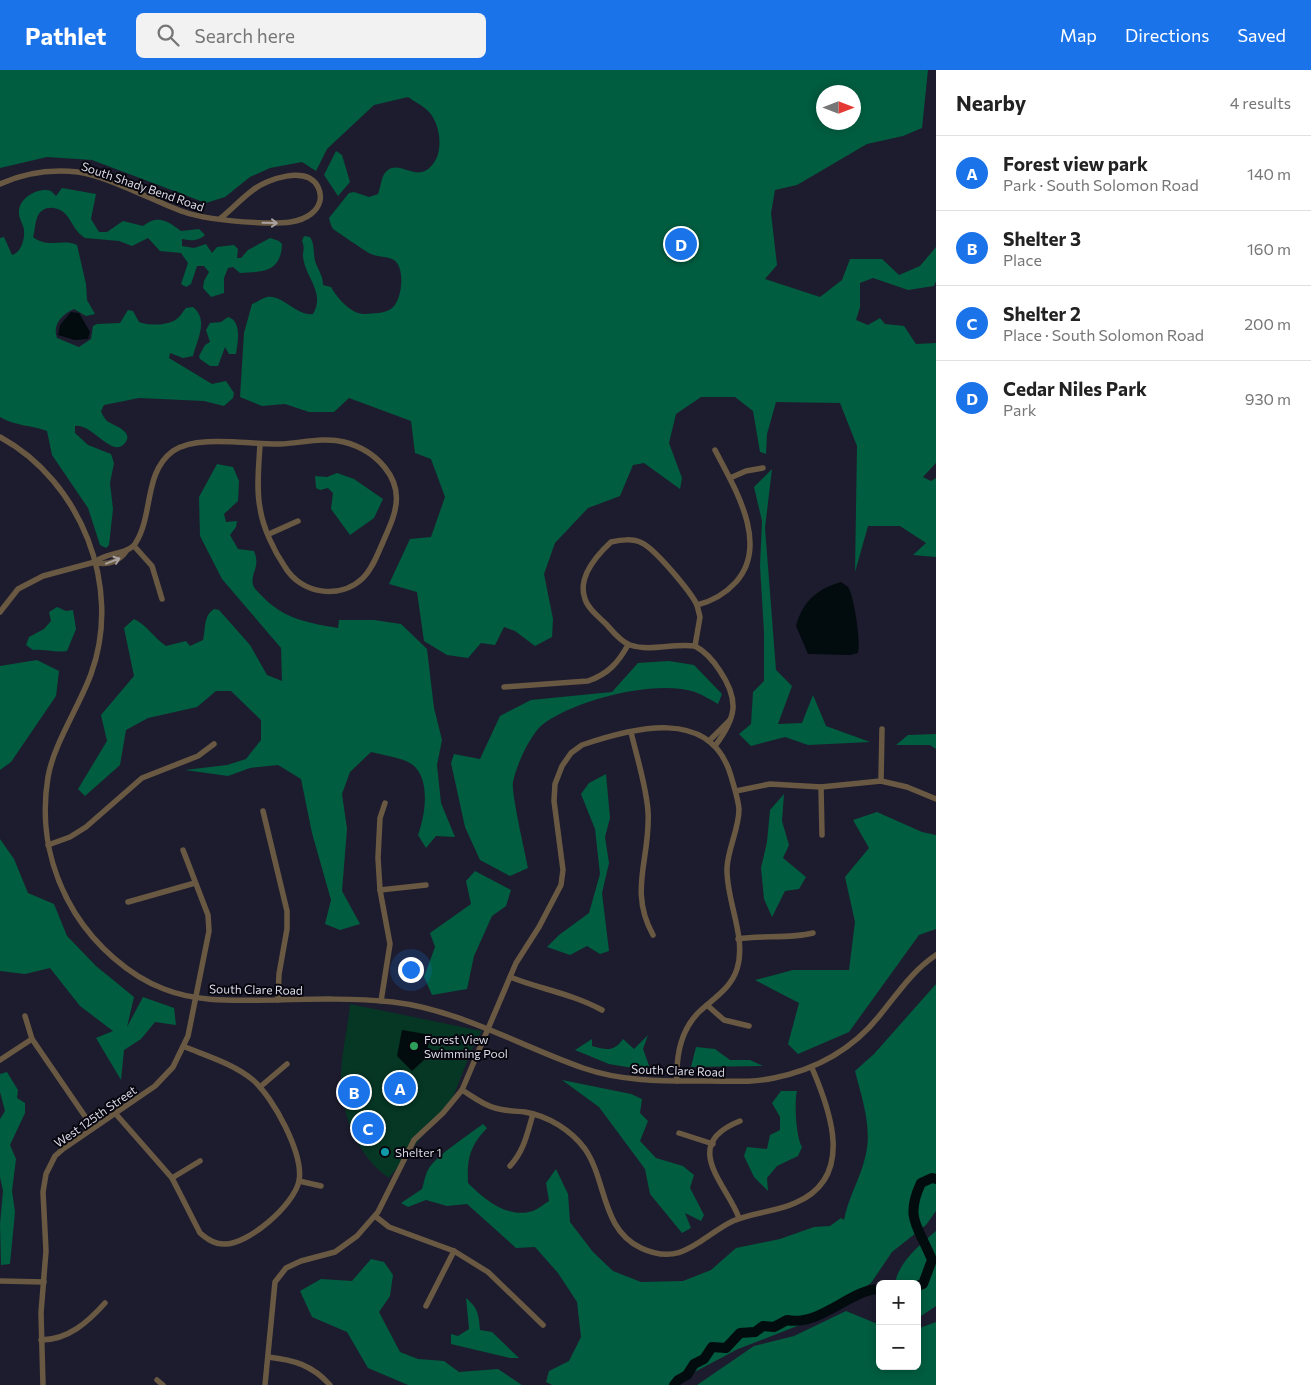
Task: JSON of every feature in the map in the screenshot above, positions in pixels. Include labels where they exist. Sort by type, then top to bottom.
[{"type":"street","name":"South Shady Bend Road","points":[[0,184],[21,176],[40,172],[79,172],[184,212],[206,218],[251,222],[298,221],[316,210],[320,204],[318,186],[313,181],[298,176],[266,183],[254,189],[221,218]]},
{"type":"street","name":"South Clare Road","points":[[0,437],[37,463],[53,479],[83,529],[95,562],[102,606],[99,642],[91,674],[48,774],[45,809],[48,845],[61,885],[76,914],[96,940],[129,970],[160,988],[196,998],[225,1000],[381,1001],[431,1009],[600,1073],[633,1079],[677,1081],[764,1080],[812,1068],[856,1041],[878,1019],[910,977],[936,956]]},
{"type":"street","points":[[0,612],[18,589],[42,576],[95,562],[100,557],[127,550],[134,546],[144,523],[155,473],[171,452],[197,442],[260,444],[337,441],[351,444],[371,454],[383,464],[392,478],[396,494],[392,518],[374,562],[362,579],[340,590],[312,589],[294,579],[281,561],[260,509],[260,444]]},
{"type":"street","points":[[697,605],[728,591],[741,576],[747,564],[750,543],[748,525],[730,478],[715,450]]},
{"type":"street","points":[[730,478],[746,471],[763,468]]},
{"type":"street","points":[[269,534],[298,520]]},
{"type":"street","points":[[695,646],[700,617],[691,592],[643,543],[623,539],[611,542],[590,566],[583,591],[585,600],[593,611],[628,645],[653,648],[680,645],[695,646],[710,657],[728,683],[733,695],[734,710],[728,728],[715,746]]},
{"type":"street","points":[[134,546],[152,566],[162,599]]},
{"type":"street","points":[[504,687],[588,681],[600,677],[618,662],[628,645]]},
{"type":"street","points":[[709,741],[730,720]]},
{"type":"street","points":[[265,1385],[275,1282],[286,1268],[301,1261],[336,1252],[357,1236],[375,1216],[390,1192],[404,1158],[414,1140],[443,1112],[462,1090],[510,977],[561,885],[563,870],[554,801],[555,784],[562,766],[571,754],[582,745],[651,728],[672,727],[691,731],[715,746],[729,768],[736,791],[738,816],[727,868],[740,953],[737,971],[724,991],[707,1005],[686,1029],[681,1043],[677,1081]]},
{"type":"street","points":[[880,781],[882,729]]},
{"type":"street","points":[[631,732],[648,812],[640,901],[646,922],[653,935]]},
{"type":"street","points":[[48,845],[70,837],[86,827],[142,778],[198,756],[214,744]]},
{"type":"street","points":[[736,791],[770,784],[820,787],[880,781],[907,787],[936,799]]},
{"type":"street","points":[[820,787],[822,835]]},
{"type":"street","points":[[381,1001],[390,944],[380,890],[378,837],[380,818],[385,803]]},
{"type":"street","points":[[263,811],[287,911],[287,930],[279,974],[278,1000]]},
{"type":"street","name":"West 125th Street","points":[[43,1385],[41,1340],[46,1251],[43,1192],[46,1174],[56,1156],[166,1076],[185,1046],[209,931],[208,915],[183,850]]},
{"type":"street","points":[[128,902],[195,883]]},
{"type":"street","points":[[380,890],[426,885]]},
{"type":"street","points":[[738,939],[762,936],[800,936],[813,933]]},
{"type":"street","points":[[510,977],[536,988],[576,998],[602,1010]]},
{"type":"street","points":[[707,1005],[724,1020],[749,1026]]},
{"type":"street","points":[[25,1016],[32,1039],[93,1128]]},
{"type":"street","points":[[0,1060],[32,1039]]},
{"type":"street","points":[[115,1114],[172,1178],[200,1232],[207,1239],[224,1244],[242,1239],[280,1212],[291,1198],[299,1181],[300,1169],[295,1146],[260,1087],[236,1069],[185,1046]]},
{"type":"street","points":[[260,1087],[287,1064]]},
{"type":"street","points":[[462,1090],[494,1108],[533,1114],[569,1132],[588,1156],[611,1218],[618,1229],[633,1243],[643,1249],[668,1254],[688,1250],[739,1218],[796,1203],[813,1192],[826,1175],[834,1154],[833,1132],[827,1103],[812,1068]]},
{"type":"street","points":[[510,1166],[524,1146],[533,1114]]},
{"type":"street","points":[[739,1218],[733,1204],[712,1170],[711,1152],[713,1144],[721,1131],[740,1121]]},
{"type":"street","points":[[679,1132],[713,1144]]},
{"type":"street","points":[[172,1178],[200,1161]]},
{"type":"street","points":[[299,1181],[321,1186]]},
{"type":"street","points":[[375,1216],[396,1231],[454,1251],[488,1272],[543,1325]]},
{"type":"street","points":[[426,1306],[454,1251]]},
{"type":"street","points":[[0,1281],[44,1282]]},
{"type":"street","points":[[41,1340],[57,1339],[74,1331],[105,1303]]},
{"type":"street","points":[[268,1357],[294,1360],[310,1367],[330,1385]]},
{"type":"street","points":[[157,1380],[163,1385]]},
{"type":"green space","points":[[0,70],[928,70],[922,128],[903,136],[867,144],[797,185],[775,190],[771,213],[777,265],[765,279],[820,297],[842,280],[850,259],[882,259],[899,275],[920,266],[936,247],[936,281],[934,286],[908,290],[873,278],[860,283],[860,307],[856,320],[868,325],[880,318],[885,324],[904,326],[916,344],[936,343],[936,463],[923,477],[931,481],[936,478],[936,557],[913,555],[926,543],[900,526],[868,526],[855,572],[857,446],[840,403],[776,402],[767,434],[766,454],[760,452],[753,411],[735,397],[701,397],[676,414],[669,443],[682,478],[680,489],[644,463],[633,465],[620,496],[588,508],[555,543],[544,574],[553,619],[552,637],[535,646],[515,631],[504,627],[495,645],[481,643],[468,658],[447,655],[424,641],[417,592],[389,584],[410,539],[431,537],[445,497],[431,459],[415,453],[411,421],[349,398],[334,412],[309,412],[285,404],[262,406],[240,397],[244,333],[252,304],[267,297],[273,297],[301,312],[313,314],[317,298],[304,263],[302,241],[304,236],[310,237],[312,240],[315,261],[323,285],[331,287],[341,301],[350,309],[360,314],[382,313],[395,305],[401,285],[398,264],[394,260],[371,254],[352,242],[333,229],[329,218],[349,193],[354,192],[369,197],[378,194],[383,178],[388,170],[397,168],[420,172],[425,171],[431,166],[439,152],[440,144],[437,127],[430,113],[408,97],[374,105],[327,149],[316,171],[302,162],[270,168],[250,177],[225,197],[206,203],[92,160],[47,157],[0,168]]},
{"type":"green space","points":[[336,151],[342,155],[350,182],[338,196],[324,175]]},
{"type":"green space","points":[[62,188],[96,194],[91,219],[99,232],[107,232],[123,221],[143,226],[153,220],[163,220],[181,231],[199,229],[205,235],[194,240],[182,239],[182,246],[194,248],[206,244],[212,253],[217,247],[234,245],[238,249],[237,258],[241,258],[248,250],[270,238],[282,244],[278,260],[269,269],[240,273],[233,267],[228,268],[224,278],[224,293],[211,297],[203,288],[204,281],[209,272],[204,266],[197,266],[191,284],[186,287],[181,284],[188,263],[181,253],[160,251],[148,238],[132,246],[119,241],[85,238],[77,231],[61,210],[47,208],[39,213],[33,237],[44,242],[66,242],[77,245],[86,284],[87,300],[95,314],[86,316],[74,309],[70,311],[57,324],[57,338],[79,347],[91,339],[93,326],[97,324],[120,323],[128,310],[133,311],[139,322],[160,324],[175,320],[186,308],[193,307],[198,312],[201,324],[193,356],[183,358],[170,353],[169,358],[212,384],[226,381],[234,393],[233,398],[224,406],[204,401],[139,398],[104,405],[101,411],[105,419],[123,430],[127,436],[127,440],[123,445],[118,447],[107,443],[88,429],[75,426],[75,433],[88,445],[111,454],[114,463],[110,483],[113,509],[109,545],[106,548],[100,545],[88,508],[52,455],[47,431],[11,422],[0,417],[0,238],[4,237],[12,255],[18,252],[24,237],[19,214],[23,201],[26,197],[41,190],[51,191],[56,196]]},
{"type":"green space","points":[[228,317],[232,319],[237,327],[236,354],[229,354],[225,347],[218,366],[210,366],[200,359],[199,356],[205,345],[210,342],[206,330],[210,323],[221,322]]},
{"type":"green space","points":[[217,464],[233,467],[239,481],[238,501],[224,514],[226,522],[237,521],[236,527],[230,535],[238,549],[254,551],[256,566],[252,581],[253,585],[271,604],[298,619],[338,628],[339,620],[374,620],[401,624],[427,649],[434,708],[442,740],[437,765],[441,803],[455,837],[436,836],[426,848],[418,835],[423,818],[425,798],[419,772],[413,765],[404,760],[371,752],[350,772],[342,794],[347,829],[342,891],[360,924],[340,930],[325,924],[331,900],[312,833],[301,779],[278,765],[250,768],[228,776],[185,770],[227,765],[246,759],[261,740],[261,720],[231,691],[216,691],[197,707],[148,718],[126,730],[120,765],[85,796],[78,789],[107,741],[101,715],[134,676],[124,628],[134,619],[166,646],[186,641],[190,646],[203,640],[208,615],[214,609],[219,610],[250,645],[267,675],[282,681],[281,648],[222,579],[200,536],[199,497]]},
{"type":"green space","points":[[772,469],[765,528],[776,670],[792,686],[778,724],[802,723],[813,695],[826,726],[870,742],[808,745],[785,737],[751,746],[739,734],[751,724],[753,692],[764,681],[764,633],[760,566],[762,521],[754,487]]},
{"type":"green space","points":[[337,473],[354,479],[383,499],[374,518],[350,535],[331,509],[333,493],[328,488],[320,490],[316,488],[315,476],[327,477]]},
{"type":"green space","points":[[57,607],[66,611],[73,610],[76,629],[67,651],[33,650],[26,645],[29,637],[44,629],[51,621],[49,612]]},
{"type":"green space","points":[[37,660],[59,671],[56,696],[11,762],[0,770],[0,666]]},
{"type":"green space","points":[[669,661],[694,665],[722,694],[718,704],[695,692],[679,689],[638,690],[616,694],[574,707],[542,725],[524,751],[513,782],[516,810],[528,868],[510,876],[480,860],[465,827],[451,763],[454,754],[480,759],[500,716],[531,700],[612,692],[638,663]]},
{"type":"green space","points":[[936,734],[936,749],[930,745],[896,745],[908,735]]},
{"type":"green space","points":[[606,774],[610,818],[605,837],[609,863],[602,893],[609,951],[600,954],[587,946],[570,955],[547,947],[559,935],[589,913],[600,874],[595,829],[581,794],[589,783]]},
{"type":"green space","points":[[784,794],[782,821],[789,845],[783,858],[806,877],[799,889],[785,891],[772,917],[764,899],[761,868],[767,842],[770,810]]},
{"type":"green space","points":[[877,812],[922,832],[936,835],[936,929],[919,935],[849,1032],[798,1054],[788,1044],[799,1003],[755,980],[793,970],[849,970],[855,922],[845,877],[869,848],[853,820]]},
{"type":"green space","points":[[0,839],[14,859],[28,893],[54,904],[67,936],[96,966],[134,997],[127,1027],[143,997],[174,1008],[176,1025],[155,1022],[141,1039],[124,1050],[121,1080],[96,1038],[113,1031],[80,1006],[50,968],[25,974],[0,971]]},
{"type":"green space","points":[[475,871],[511,890],[506,906],[492,916],[474,956],[467,989],[432,995],[424,977],[435,947],[430,933],[471,904],[466,881]]},
{"type":"green space","points":[[936,984],[936,1211],[926,1225],[892,1252],[871,1283],[823,1316],[738,1349],[670,1385],[552,1385],[546,1382],[549,1371],[569,1361],[581,1337],[577,1302],[558,1273],[535,1247],[516,1248],[467,1204],[447,1206],[426,1200],[408,1207],[401,1203],[422,1189],[427,1172],[437,1159],[483,1124],[487,1128],[473,1147],[469,1159],[468,1183],[497,1206],[505,1210],[523,1213],[533,1211],[549,1201],[546,1183],[556,1169],[568,1194],[570,1222],[593,1252],[613,1271],[641,1282],[683,1281],[711,1270],[736,1248],[780,1239],[814,1227],[830,1226],[841,1218],[844,1220],[848,1204],[863,1166],[867,1147],[866,1114],[855,1071],[874,1054]]},
{"type":"green space","points":[[350,1004],[482,1031],[473,1047],[453,1097],[389,1178],[368,1159],[360,1147],[353,1134],[344,1106],[341,1068]]},
{"type":"green space","points":[[648,1035],[643,1049],[651,1071],[609,1064],[575,1050],[592,1039],[592,1046],[610,1049],[623,1039],[634,1049]]},
{"type":"green space","points":[[696,1047],[715,1049],[730,1060],[750,1060],[763,1066],[691,1067]]},
{"type":"green space","points":[[7,1072],[18,1090],[17,1098],[25,1103],[25,1113],[10,1145],[16,1159],[12,1191],[15,1212],[10,1264],[1,1265],[0,1224],[3,1191],[0,1177],[0,1119],[5,1111],[0,1092],[0,1074]]},
{"type":"green space","points":[[562,1080],[631,1094],[642,1099],[640,1113],[648,1121],[640,1141],[656,1158],[683,1166],[694,1175],[690,1188],[704,1215],[701,1221],[685,1213],[691,1228],[682,1233],[650,1194],[645,1169],[599,1107]]},
{"type":"green space","points":[[781,1091],[797,1091],[796,1119],[798,1136],[802,1147],[798,1156],[777,1166],[767,1178],[768,1191],[754,1177],[744,1156],[747,1147],[767,1149],[770,1135],[780,1130],[780,1117],[772,1103]]},
{"type":"green space","points":[[936,1231],[936,1306],[921,1316],[921,1280],[896,1280],[905,1261]]},
{"type":"green space","points":[[371,1259],[384,1262],[393,1275],[390,1296],[379,1312],[400,1352],[418,1359],[444,1361],[459,1372],[498,1369],[522,1385],[408,1385],[368,1368],[347,1332],[312,1317],[300,1291],[321,1279],[352,1281]]},
{"type":"green space","points":[[466,1298],[477,1312],[480,1330],[492,1332],[519,1358],[510,1358],[451,1344],[451,1334],[458,1336],[469,1329]]},
{"type":"green space","points":[[846,1311],[876,1323],[876,1370],[921,1370],[921,1328],[936,1322],[936,1385],[697,1385],[754,1346],[794,1336]]},
{"type":"shaded area","points":[[71,312],[79,313],[90,332],[88,339],[75,340],[58,335],[60,325]]},
{"type":"shaded area","points":[[841,582],[848,587],[853,599],[858,629],[858,653],[850,655],[808,654],[796,626],[799,617],[807,603],[818,592]]},
{"type":"shaded area","name":"Forest View Swimming Pool","points":[[402,1030],[431,1035],[425,1059],[412,1071],[397,1056]]},
{"type":"waterway","points":[[921,1285],[923,1284],[932,1260],[915,1223],[914,1206],[921,1183],[932,1178],[936,1179]]},
{"type":"waterway","points":[[674,1385],[678,1380],[687,1375],[694,1364],[704,1359],[712,1347],[726,1348],[740,1333],[755,1332],[763,1326],[774,1327],[787,1320],[799,1321],[812,1318],[858,1294],[876,1289]]},
{"type":"place","name":"Cedar Niles Park","points":[[681,244]]},
{"type":"place","name":"Forest View Swimming Pool","points":[[414,1046]]},
{"type":"place","name":"Forest view park","points":[[400,1088]]},
{"type":"place","name":"Shelter 3","points":[[354,1092]]},
{"type":"place","name":"Shelter 2","points":[[368,1128]]},
{"type":"place","name":"Shelter 1","points":[[385,1152]]}]
